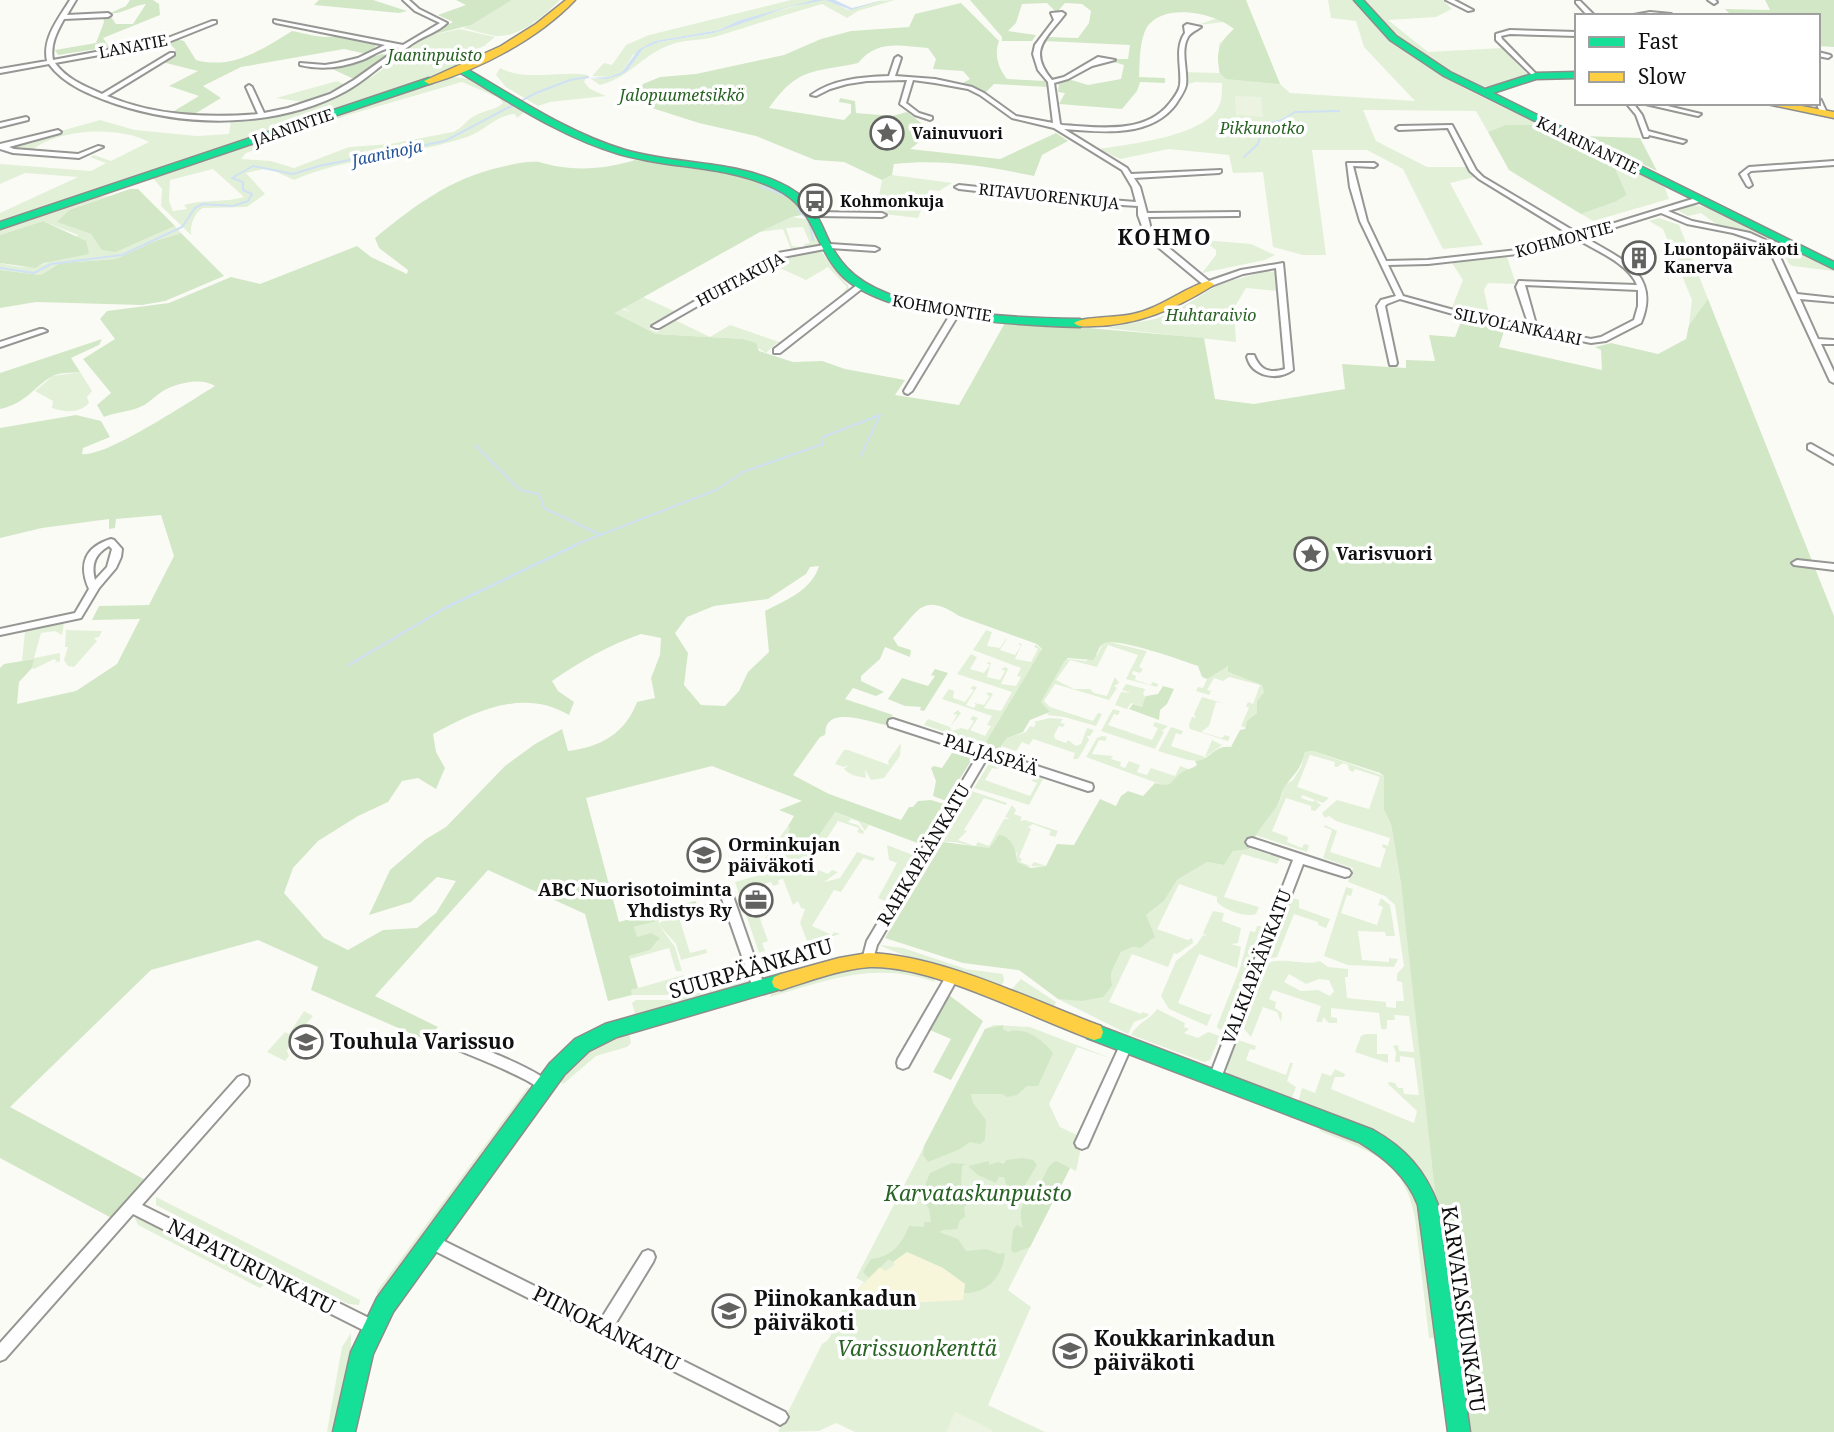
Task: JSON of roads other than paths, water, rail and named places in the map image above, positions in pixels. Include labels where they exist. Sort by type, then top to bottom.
[{"type":"street","points":[[73,0],[48,50],[50,61],[64,77],[101,97],[136,108],[189,118],[262,115],[301,106],[335,94],[370,75],[405,47],[442,25],[443,20],[417,10],[406,0]]},
{"type":"street","name":"JAANINTIE","points":[[0,226],[462,70],[550,19],[571,0]]},
{"type":"street","name":"KAARINANTIE","points":[[1358,0],[1382,29],[1404,47],[1484,93],[1834,266]]},
{"type":"street","points":[[1449,0],[1470,10]]},
{"type":"street","points":[[1578,2],[1590,14]]},
{"type":"street","points":[[63,17],[108,15]]},
{"type":"street","points":[[1056,19],[1038,45],[1036,54],[1041,70],[1051,82],[1057,127],[1114,160],[1131,176],[1152,239],[1208,284]]},
{"type":"street","name":"LANATIE","points":[[0,71],[166,41],[214,22]]},
{"type":"street","points":[[276,22],[405,47]]},
{"type":"street","points":[[814,95],[837,83],[910,80],[968,88],[982,93],[1012,116],[1057,127],[1149,124],[1160,117],[1183,88],[1179,61],[1188,32]]},
{"type":"street","points":[[1535,76],[1497,35],[1510,32],[1575,34]]},
{"type":"street","points":[[302,64],[348,62],[368,56],[391,44]]},
{"type":"street","points":[[101,97],[172,54]]},
{"type":"street","points":[[1820,54],[1828,56]]},
{"type":"street","points":[[891,80],[898,58]]},
{"type":"street","points":[[1051,82],[1066,78],[1090,65]]},
{"type":"street","name":"KOHMONTIE","points":[[462,70],[583,138],[610,149],[653,160],[736,172],[769,181],[796,195],[816,214],[845,274],[860,287],[882,298],[903,304],[1077,324],[1112,323],[1163,311],[1208,284],[1241,272],[1280,265],[1289,370],[1283,373],[1256,370],[1252,366],[1251,358]]},
{"type":"street","points":[[1484,93],[1535,76],[1575,75]]},
{"type":"street","points":[[910,80],[904,104],[917,114],[930,118]]},
{"type":"street","points":[[249,87],[262,115]]},
{"type":"street","points":[[1631,105],[1639,115],[1645,134],[1683,141]]},
{"type":"street","points":[[1654,105],[1698,114]]},
{"type":"street","points":[[1781,105],[1829,112]]},
{"type":"street","points":[[0,125],[26,119]]},
{"type":"street","points":[[1399,128],[1450,127],[1475,173],[1637,275],[1642,288],[1522,283],[1534,329]]},
{"type":"street","points":[[0,146],[58,132]]},
{"type":"street","points":[[0,146],[13,151],[79,156],[100,147]]},
{"type":"street","points":[[1749,185],[1743,174],[1749,169],[1834,163]]},
{"type":"street","points":[[1374,165],[1349,164],[1358,208],[1400,297],[1384,302],[1381,306],[1393,363]]},
{"type":"street","points":[[1131,176],[1219,171]]},
{"type":"street","name":"RITAVUORENKUJA","points":[[959,187],[1025,192],[1090,202],[1139,204]]},
{"type":"street","name":"KOHMONTIE","points":[[1384,263],[1514,253],[1577,238],[1699,199]]},
{"type":"street","points":[[1662,211],[1686,223],[1763,241],[1775,250],[1834,381]]},
{"type":"street","points":[[816,214],[882,215]]},
{"type":"street","points":[[1142,215],[1236,214]]},
{"type":"street","name":"HUHTAKUJA","points":[[656,327],[776,257],[830,246],[875,249]]},
{"type":"street","points":[[777,351],[860,287]]},
{"type":"street","name":"SILVOLANKAARI","points":[[1400,297],[1460,314],[1598,341],[1638,321],[1642,288]]},
{"type":"street","points":[[1794,296],[1834,300]]},
{"type":"street","points":[[908,391],[956,312]]},
{"type":"street","points":[[0,345],[43,331]]},
{"type":"street","points":[[1815,341],[1834,342]]},
{"type":"street","points":[[1811,447],[1834,461]]},
{"type":"street","points":[[1797,563],[1834,567]]},
{"type":"street","points":[[0,632],[78,616],[93,588]]},
{"type":"street","name":"PALJASPÄÄ","points":[[893,723],[1088,787]]},
{"type":"street","name":"RAHKAPÄÄNKATU","points":[[868,960],[871,944],[985,753]]},
{"type":"street","points":[[1252,842],[1345,873]]},
{"type":"street","name":"VALKIAPÄÄNKATU","points":[[1215,1077],[1300,858]]},
{"type":"street","points":[[727,896],[759,988]]},
{"type":"street","name":"SUURPÄÄNKATU","points":[[344,1432],[356,1371],[372,1327],[545,1085],[576,1050],[600,1035],[759,988],[868,960],[911,963],[1366,1136]]},
{"type":"street","points":[[903,1063],[951,977]]},
{"type":"street","points":[[450,1041],[531,1076],[545,1085]]},
{"type":"street","points":[[1082,1143],[1127,1043]]},
{"type":"street","points":[[0,1354],[243,1081]]},
{"type":"street","name":"KARVATASKUNKATU","points":[[1366,1136],[1385,1146],[1404,1162],[1426,1193],[1459,1432]]},
{"type":"street","name":"NAPATURUNKATU","points":[[130,1206],[372,1327]]},
{"type":"street","name":"PIINOKANKATU","points":[[432,1242],[780,1417]]},
{"type":"street","points":[[604,1328],[648,1257]]},
{"type":"water","points":[[814,0],[825,0],[789,7],[714,33],[659,42],[643,49],[627,71],[620,75],[607,79],[586,78],[609,77],[622,72],[638,50],[655,41],[719,30],[740,20]]},
{"type":"water","points":[[825,0],[835,0],[852,8],[884,0],[851,10]]},
{"type":"waterway","name":"Jaaninoja","points":[[0,268],[34,273],[51,264],[122,255],[182,227],[195,208],[203,204],[233,206],[248,201],[252,194],[243,190],[243,182],[232,178],[253,166],[293,174],[319,166],[445,141],[536,93],[570,80],[588,77]]},
{"type":"waterway","name":"Pikkunotko","points":[[1244,157],[1258,144],[1263,125],[1282,120],[1295,112],[1339,111]]},
{"type":"waterway","points":[[761,186],[791,198]]},
{"type":"waterway","points":[[798,202],[798,211],[807,218]]},
{"type":"waterway","points":[[809,221],[813,240]]},
{"type":"waterway","points":[[601,535],[716,490],[743,472],[823,444],[823,437],[880,415],[861,456]]},
{"type":"waterway","points":[[475,445],[520,490],[539,494],[544,508],[601,535]]},
{"type":"waterway","points":[[572,546],[601,535]]},
{"type":"waterway","points":[[349,665],[445,608],[576,545]]},
{"type":"place","name":"Vainuvuori","points":[[887,133]]},
{"type":"place","name":"Kohmonkuja","points":[[815,201]]},
{"type":"place","name":"Luontopäiväkoti Kanerva","points":[[1639,258]]},
{"type":"place","name":"Varisvuori","points":[[1311,554]]},
{"type":"place","name":"Orminkujan päiväkoti","points":[[704,855]]},
{"type":"place","name":"ABC Nuorisotoiminta Yhdistys Ry","points":[[756,900]]},
{"type":"place","name":"Touhula Varissuo","points":[[306,1042]]},
{"type":"place","name":"Piinokankadun päiväkoti","points":[[729,1311]]},
{"type":"place","name":"Koukkarinkadun päiväkoti","points":[[1070,1351]]},
{"type":"district","name":"KOHMO","points":[[1165,238]]},
{"type":"park label","name":"Jaaninpuisto","points":[[435,55]]},
{"type":"park label","name":"Jalopuumetsikkö","points":[[682,95]]},
{"type":"park label","name":"Huhtaraivio","points":[[1211,315]]},
{"type":"park label","name":"Karvataskunpuisto","points":[[978,1194]]},
{"type":"park label","name":"Varissuonkenttä","points":[[917,1349]]}]
